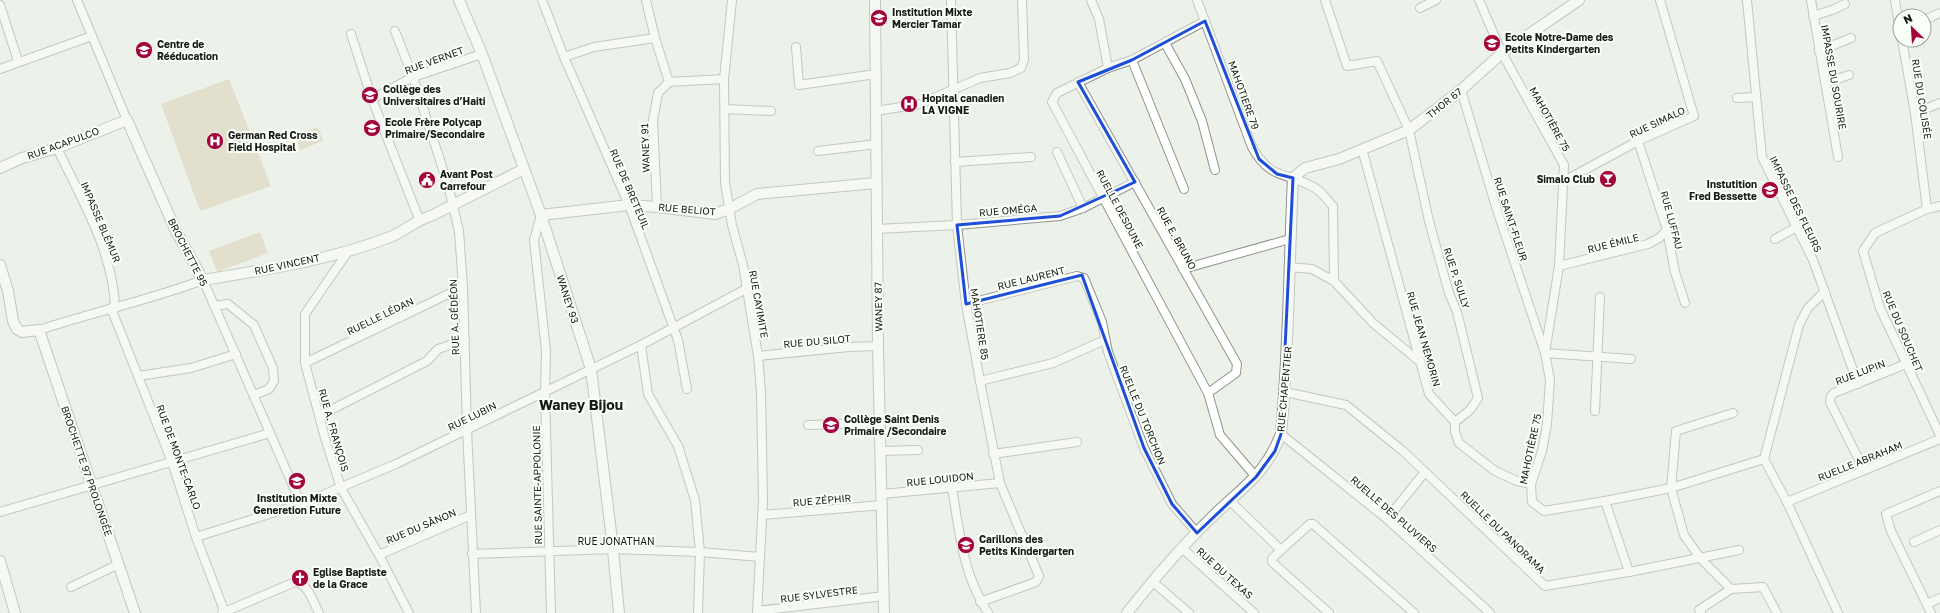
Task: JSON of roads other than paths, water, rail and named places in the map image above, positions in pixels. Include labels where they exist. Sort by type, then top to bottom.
[{"type":"street","name":"BROCHETTE 95","points":[[77,0],[127,120],[176,231],[203,280],[301,504]]},
{"type":"street","name":"WANEY 93","points":[[458,0],[482,54],[541,215],[590,369],[613,549],[619,613]]},
{"type":"street","name":"RUE DE BRETEUIL","points":[[542,0],[564,57],[629,205],[674,327],[678,340],[687,389]]},
{"type":"street","points":[[646,0],[655,38],[669,82],[724,79]]},
{"type":"street","name":"RUE CAYIMITE","points":[[732,0],[724,79],[725,183],[729,209],[743,265],[758,356],[762,400],[762,515],[757,612]]},
{"type":"street","name":"WANEY 87","points":[[875,0],[877,144],[876,229],[883,505],[884,613]]},
{"type":"street","name":"MAHOTIERE 85","points":[[951,0],[957,225],[966,304],[1000,483],[1038,576],[1036,582],[980,602]]},
{"type":"street","points":[[876,111],[920,104],[988,75],[1016,71],[1023,64],[1022,0]]},
{"type":"street","points":[[1091,0],[1098,19],[1108,68]]},
{"type":"street","name":"MAHOTIERE 79","points":[[1197,0],[1252,147],[1259,159],[1268,169],[1277,174],[1293,178],[1317,189],[1333,206],[1334,281]]},
{"type":"street","points":[[1325,0],[1347,66],[1377,60],[1409,130]]},
{"type":"street","points":[[1420,8],[1436,0]]},
{"type":"street","name":"MAHOTIÈRE 75","points":[[1479,0],[1502,53],[1564,165],[1559,266],[1545,353],[1550,380],[1547,424],[1542,451],[1532,484],[1532,502],[1544,511],[1605,501],[1671,488],[1764,459]]},
{"type":"street","name":"THOR 67","points":[[1293,178],[1305,168],[1339,158],[1409,130],[1461,90],[1502,53],[1567,4],[1579,0]]},
{"type":"street","name":"RUE SIMALO","points":[[1564,182],[1638,141],[1694,116],[1660,0]]},
{"type":"street","name":"IMPASSE DES FLEURS","points":[[1747,0],[1762,157],[1813,260],[1858,384]]},
{"type":"street","name":"IMPASSE DU SOURIRE","points":[[1811,0],[1838,157]]},
{"type":"street","points":[[1814,16],[1845,4]]},
{"type":"street","points":[[0,5],[18,61]]},
{"type":"street","name":"RUELLE DESDUNE","points":[[1205,21],[1132,60],[1108,68],[1057,93],[1052,102],[1208,393],[1220,435],[1256,477]]},
{"type":"street","name":"RUE A. GÉDÉON","points":[[395,31],[413,77],[454,205],[459,231],[463,287],[467,430],[476,613]]},
{"type":"street","points":[[351,34],[372,99],[419,219]]},
{"type":"street","points":[[0,69],[18,61],[92,36]]},
{"type":"street","points":[[564,57],[594,47],[655,38]]},
{"type":"street","points":[[1820,51],[1851,38]]},
{"type":"street","points":[[1165,43],[1185,78],[1202,121],[1215,170]]},
{"type":"street","points":[[796,47],[799,85],[876,74]]},
{"type":"street","name":"RUE DU COLISÉE","points":[[1903,48],[1915,113],[1927,209]]},
{"type":"street","name":"RUE VERNET","points":[[372,99],[413,77],[482,54]]},
{"type":"street","points":[[1132,60],[1184,189]]},
{"type":"street","points":[[1825,83],[1849,75]]},
{"type":"street","name":"WANEY 91","points":[[657,206],[653,120],[658,93],[669,82]]},
{"type":"street","name":"RUE E. BRUNO","points":[[1078,82],[1237,364],[1236,373],[1208,393]]},
{"type":"street","name":"RUE SAINT-FLEUR","points":[[1461,90],[1497,210],[1545,353]]},
{"type":"street","points":[[1737,98],[1756,96]]},
{"type":"street","points":[[1915,113],[1940,103]]},
{"type":"street","points":[[725,109],[771,111]]},
{"type":"street","name":"RUE ACAPULCO","points":[[0,168],[22,158],[57,148],[127,120]]},
{"type":"street","name":"RUE P. SULLY","points":[[1409,130],[1429,221],[1449,293],[1457,312],[1478,398],[1470,410],[1455,422]]},
{"type":"street","name":"RUE LUFFAU","points":[[1638,141],[1667,230],[1675,272],[1685,304]]},
{"type":"street","points":[[818,151],[877,144]]},
{"type":"street","name":"IMPASSE BLÉMUR","points":[[57,148],[85,206],[107,260],[115,289],[113,308]]},
{"type":"street","name":"RUE JEAN NEMORIN","points":[[1362,149],[1418,361],[1429,394],[1455,422]]},
{"type":"street","points":[[1057,152],[1082,208]]},
{"type":"street","points":[[955,162],[1031,157]]},
{"type":"street","name":"RUE VINCENT","points":[[39,330],[179,290],[203,280],[284,266],[350,249],[390,236],[419,219],[454,205],[524,169]]},
{"type":"street","name":"RUE CHAPENTIER","points":[[1127,613],[1152,581],[1182,548],[1256,477],[1275,451],[1281,434],[1285,392],[1290,307],[1289,267],[1293,178]]},
{"type":"street","name":"RUE OMÉGA","points":[[876,229],[957,225],[1060,216],[1082,208],[1135,182]]},
{"type":"street","name":"RUE BELIOT","points":[[541,215],[629,205],[657,206],[715,214],[729,209],[757,194],[876,183]]},
{"type":"street","name":"RUE DU SOUCHET","points":[[1940,206],[1927,209],[1875,233],[1863,251],[1880,308],[1940,435]]},
{"type":"street","name":"RUE SAINTE-APPOLONIE","points":[[541,215],[534,240],[546,352],[545,392],[548,552],[551,613]]},
{"type":"street","points":[[1775,239],[1797,227]]},
{"type":"street","name":"RUE ÉMILE","points":[[1559,266],[1648,244],[1659,238],[1667,230]]},
{"type":"street","points":[[1183,269],[1290,240]]},
{"type":"street","name":"RUE A. FRANÇOIS","points":[[350,249],[305,314],[306,363],[319,416],[341,488],[379,555],[409,613]]},
{"type":"street","points":[[0,265],[6,280],[15,326],[22,332],[39,330]]},
{"type":"street","points":[[1289,267],[1312,269],[1334,281],[1373,323],[1418,361]]},
{"type":"street","name":"RUE LAURENT","points":[[966,304],[1081,276],[1084,278],[1102,322],[1105,340]]},
{"type":"street","name":"RUELLE LÉDAN","points":[[306,363],[463,287]]},
{"type":"street","name":"RUE LUBIN","points":[[196,537],[301,504],[341,488],[467,430],[641,345],[746,289]]},
{"type":"street","points":[[1825,292],[1808,308],[1799,325],[1764,459],[1787,502],[1838,613]]},
{"type":"street","points":[[1595,411],[1600,297]]},
{"type":"street","points":[[214,306],[228,304],[254,324],[273,368],[274,381],[269,389],[254,395]]},
{"type":"street","name":"RUE DE MONTE-CARLO","points":[[113,308],[172,462],[196,537],[224,613]]},
{"type":"street","name":"BROCHETTE 97 PROLONGÉE","points":[[39,330],[135,613]]},
{"type":"street","points":[[319,416],[427,361],[438,349],[465,340]]},
{"type":"street","points":[[980,381],[1053,363],[1105,340]]},
{"type":"street","name":"RUELLE DU TORCHON","points":[[1105,340],[1108,352],[1144,448],[1172,504],[1197,533]]},
{"type":"street","points":[[641,345],[648,394],[678,446],[695,500],[700,552],[698,613]]},
{"type":"street","name":"RUE DU SILOT","points":[[758,356],[849,347],[878,346]]},
{"type":"street","points":[[1545,353],[1631,359]]},
{"type":"street","points":[[138,376],[191,368],[236,354]]},
{"type":"street","name":"RUE LUPIN","points":[[1864,470],[1830,402],[1831,396],[1834,393],[1906,364]]},
{"type":"street","name":"RUELLE DU PANORAMA","points":[[1285,392],[1346,405],[1425,472],[1545,586],[1701,559],[1739,550]]},
{"type":"street","points":[[1731,589],[1701,559],[1684,535],[1671,488],[1676,431],[1734,413]]},
{"type":"street","points":[[1455,422],[1455,432],[1459,443],[1495,471],[1517,481],[1532,484]]},
{"type":"street","points":[[808,425],[880,423]]},
{"type":"street","points":[[0,512],[270,433]]},
{"type":"street","name":"RUELLE DES PLUVIERS","points":[[1281,434],[1386,519],[1490,613]]},
{"type":"street","name":"RUELLE ABRAHAM","points":[[1787,502],[1940,439]]},
{"type":"street","points":[[994,454],[1077,442]]},
{"type":"street","points":[[881,451],[918,450]]},
{"type":"street","points":[[1386,519],[1425,472]]},
{"type":"street","name":"RUE LOUIDON","points":[[882,494],[1000,483]]},
{"type":"street","points":[[952,488],[967,572],[980,602],[988,613]]},
{"type":"street","points":[[1932,613],[1891,531],[1886,514],[1940,491]]},
{"type":"street","points":[[1605,501],[1629,572]]},
{"type":"street","points":[[1230,502],[1281,550]]},
{"type":"street","name":"RUE ZÉPHIR","points":[[762,515],[883,505]]},
{"type":"street","name":"RUE DU SÂNON","points":[[379,555],[471,516]]},
{"type":"street","points":[[1329,613],[1272,562],[1272,559],[1310,524],[1314,524],[1414,613]]},
{"type":"street","points":[[1914,542],[1940,530]]},
{"type":"street","name":"RUE DU TEXAS","points":[[1182,548],[1254,613]]},
{"type":"street","name":"RUE JONATHAN","points":[[472,554],[613,549],[700,552],[760,557]]},
{"type":"street","points":[[0,561],[15,613]]},
{"type":"street","points":[[71,587],[119,564]]},
{"type":"street","points":[[1152,581],[1189,613]]},
{"type":"street","points":[[224,613],[289,584],[300,583],[304,586],[319,613]]},
{"type":"street","points":[[1701,613],[1699,610],[1731,589],[1764,587],[1777,613]]},
{"type":"street","name":"RUE SYLVESTRE","points":[[757,612],[884,596]]},
{"type":"street","points":[[1928,604],[1940,598]]},
{"type":"place","name":"Institution Mixte Mercier Tamar","points":[[879,18]]},
{"type":"place","name":"Ecole Notre-Dame des Petits Kindergarten","points":[[1492,43]]},
{"type":"place","name":"Centre de Rééducation","points":[[144,50]]},
{"type":"place","name":"Collège des Universitaires d’Haiti","points":[[370,95]]},
{"type":"place","name":"Hopital canadien LA VIGNE","points":[[909,104]]},
{"type":"place","name":"Ecole Frère Polycap Primaire/Secondaire","points":[[372,128]]},
{"type":"place","name":"German Red Cross Field Hospital","points":[[215,141]]},
{"type":"place","name":"Simalo Club","points":[[1608,179]]},
{"type":"place","name":"Avant Post Carrefour","points":[[427,180]]},
{"type":"place","name":"Instutition Fred Bessette","points":[[1770,190]]},
{"type":"place","name":"Collège Saint Denis Primaire /Secondaire","points":[[831,425]]},
{"type":"place","name":"Institution Mixte Generetion Future","points":[[297,481]]},
{"type":"place","name":"Carillons des Petits Kindergarten","points":[[966,545]]},
{"type":"place","name":"Eglise Baptiste de la Grace","points":[[300,578]]},
{"type":"district","name":"Waney Bijou","points":[[581,404]]}]
